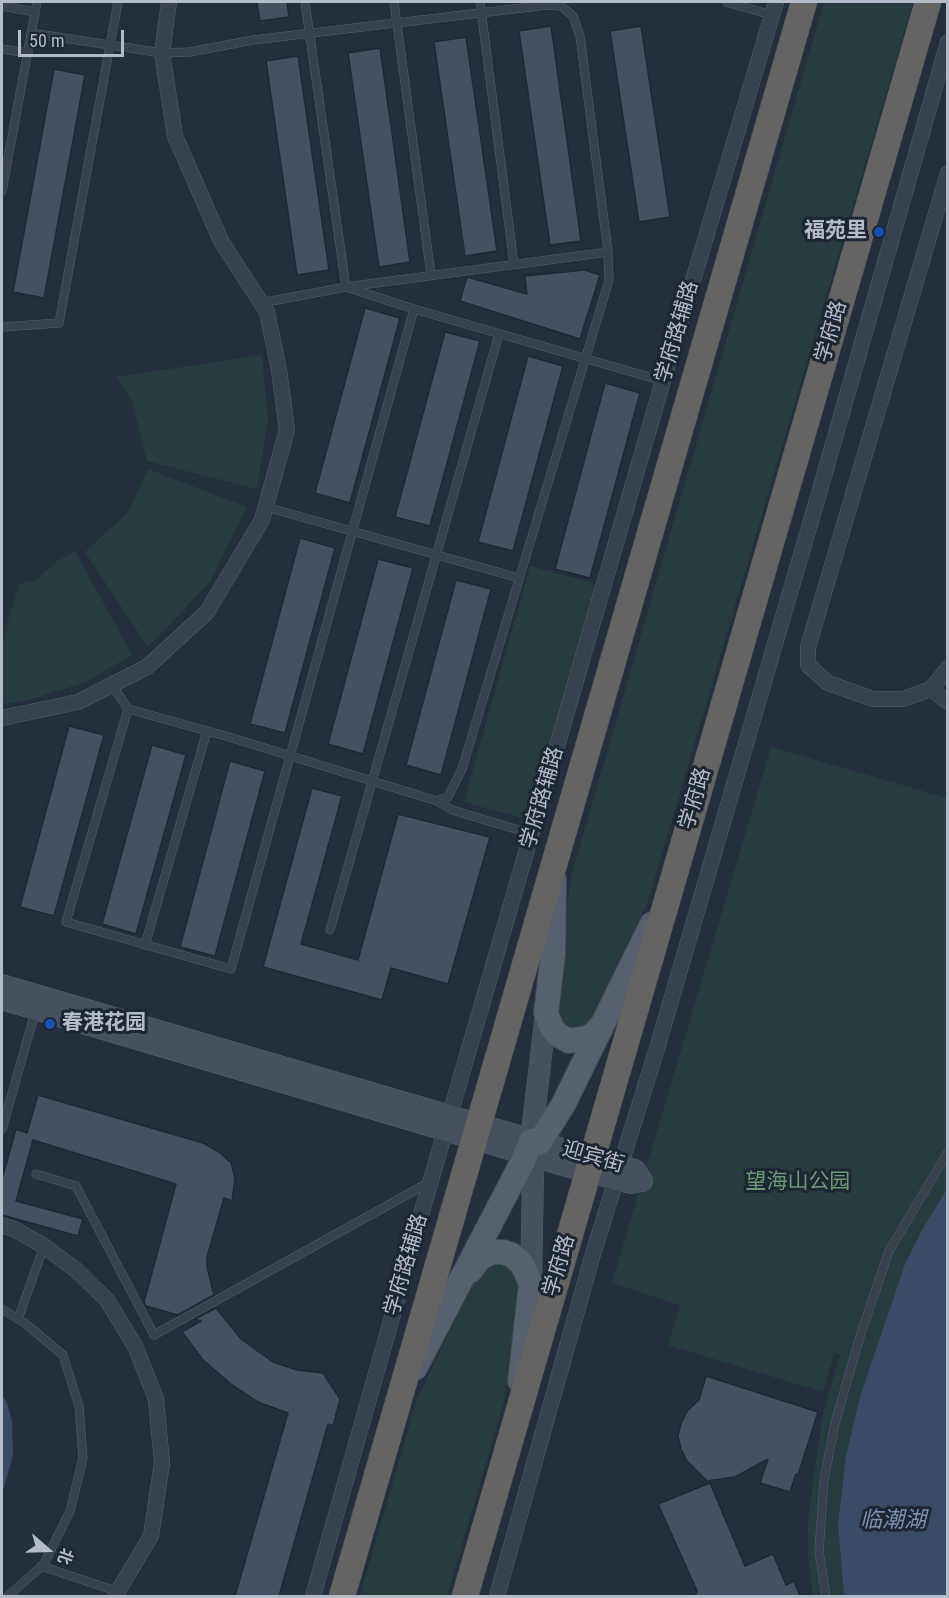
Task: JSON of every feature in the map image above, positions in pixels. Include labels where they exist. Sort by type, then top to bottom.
[{"type":"highway","points":[[342,1596],[804,2]]},
{"type":"highway","name":"学府路","points":[[465,1596],[928,2]]},
{"type":"main road","points":[[514,1425],[531,1284],[533,1148],[553,954],[554,865]]},
{"type":"main road","points":[[400,1397],[454,1292],[533,1148],[562,1105],[670,888]]},
{"type":"main road","name":"迎宾街","points":[[2,985],[448,1123]]},
{"type":"main road","name":"迎宾街","points":[[2,999],[617,1172]]},
{"type":"main road","points":[[546,1013],[552,1028],[558,1035],[569,1041],[593,1035],[605,1022]]},
{"type":"main road","points":[[454,1292],[480,1258],[492,1252],[503,1252],[521,1263],[531,1284]]},
{"type":"street","points":[[2,718],[78,702],[147,668],[207,612],[262,520],[287,430],[279,370],[267,312],[221,241],[175,136],[162,53],[169,2]]},
{"type":"street","name":"学府路辅路","points":[[313,1596],[663,381],[774,8]]},
{"type":"street","points":[[497,1596],[617,1172],[658,1045],[948,42]]},
{"type":"street","points":[[948,173],[808,647],[808,665],[828,683],[873,699],[903,699],[931,689],[948,668]]},
{"type":"street","points":[[931,689],[948,702]]},
{"type":"street","points":[[2,1225],[44,1246],[76,1270],[107,1300],[135,1346],[156,1399],[162,1463],[151,1536],[118,1595]]},
{"type":"lane","points":[[2,191],[37,2]]},
{"type":"lane","points":[[2,327],[59,323],[118,2]]},
{"type":"lane","points":[[305,2],[346,287]]},
{"type":"lane","points":[[394,2],[431,275]]},
{"type":"lane","points":[[480,2],[514,264]]},
{"type":"lane","points":[[726,2],[774,8]]},
{"type":"lane","points":[[31,33],[162,53],[190,52],[253,40],[547,5],[561,6],[573,16],[579,36],[608,252],[609,280],[462,769],[448,797],[437,801]]},
{"type":"lane","points":[[2,6],[36,12]]},
{"type":"lane","points":[[2,49],[28,54]]},
{"type":"lane","points":[[261,303],[346,287],[608,252]]},
{"type":"lane","points":[[346,287],[663,381]]},
{"type":"lane","points":[[128,708],[66,922],[231,969],[414,309]]},
{"type":"lane","points":[[330,930],[499,334]]},
{"type":"lane","points":[[266,507],[519,578]]},
{"type":"lane","points":[[112,685],[128,708],[371,780],[437,801],[452,810],[532,834]]},
{"type":"lane","points":[[145,945],[207,731]]},
{"type":"lane","points":[[2,1129],[36,1009]]},
{"type":"lane","points":[[826,1596],[819,1551],[824,1480],[835,1423],[861,1333],[889,1251],[948,1152]]},
{"type":"lane","points":[[36,1174],[76,1186],[154,1335],[431,1182]]},
{"type":"lane","points":[[18,1319],[44,1246]]},
{"type":"lane","points":[[2,1309],[63,1355],[79,1406],[83,1458],[70,1510],[41,1566],[8,1596]]},
{"type":"lane","points":[[41,1566],[118,1595]]},
{"type":"green space","points":[[824,2],[913,2],[648,901],[594,1025],[570,1036],[553,1008],[571,877]]},
{"type":"green space","points":[[262,355],[268,421],[257,489],[147,461],[132,401],[116,377]]},
{"type":"green space","points":[[148,469],[247,507],[210,582],[148,647],[85,552],[128,512]]},
{"type":"green space","points":[[75,551],[132,655],[86,682],[29,700],[2,704],[2,641],[19,584],[36,580],[57,561]]},
{"type":"green space","points":[[530,566],[597,584],[529,820],[464,802]]},
{"type":"green space","name":"望海山公园","points":[[771,747],[947,798],[947,1596],[813,1596],[808,1556],[808,1520],[822,1418],[840,1355],[834,1353],[823,1392],[668,1345],[680,1305],[612,1283]]},
{"type":"green space","points":[[491,1263],[509,1266],[516,1273],[518,1287],[505,1398],[447,1596],[360,1596],[417,1399],[480,1268]]},
{"type":"water","name":"临潮湖","points":[[947,1189],[947,1596],[844,1596],[838,1524],[846,1456],[860,1397],[905,1264]]},
{"type":"water","points":[[2,1395],[12,1421],[13,1455],[2,1494]]},
{"type":"building","points":[[257,2],[287,2],[289,17],[260,21]]},
{"type":"building","points":[[551,26],[581,241],[550,245],[519,31]]},
{"type":"building","points":[[641,26],[670,217],[639,222],[610,31]]},
{"type":"building","points":[[466,37],[497,251],[465,256],[434,42]]},
{"type":"building","points":[[380,48],[410,262],[379,267],[348,53]]},
{"type":"building","points":[[298,56],[329,270],[297,275],[266,61]]},
{"type":"building","points":[[54,69],[85,75],[44,298],[13,292]]},
{"type":"building","points":[[585,270],[600,275],[580,339],[460,301],[467,277],[527,294],[525,276]]},
{"type":"building","points":[[365,308],[400,318],[350,503],[315,493]]},
{"type":"building","points":[[445,332],[480,341],[430,526],[395,517]]},
{"type":"building","points":[[528,356],[563,366],[513,551],[478,542]]},
{"type":"building","points":[[605,383],[640,393],[590,578],[555,569]]},
{"type":"building","points":[[300,538],[335,548],[285,733],[250,724]]},
{"type":"building","points":[[378,559],[413,568],[363,754],[328,744]]},
{"type":"building","points":[[456,580],[491,589],[441,775],[406,765]]},
{"type":"building","points":[[69,726],[104,735],[54,916],[20,907]]},
{"type":"building","points":[[152,745],[186,755],[136,934],[102,924]]},
{"type":"building","points":[[230,761],[265,771],[215,956],[180,947]]},
{"type":"building","points":[[312,788],[342,796],[301,944],[358,960],[398,814],[490,837],[448,984],[391,968],[382,1000],[263,967]]},
{"type":"building","points":[[38,1095],[203,1143],[219,1152],[231,1163],[235,1178],[232,1201],[224,1198],[207,1257],[207,1267],[214,1295],[178,1315],[146,1306],[144,1302],[176,1184],[33,1140],[16,1201],[83,1219],[78,1236],[2,1215],[2,1179],[16,1129],[27,1133]]},
{"type":"building","points":[[216,1308],[241,1339],[273,1362],[297,1370],[323,1373],[340,1399],[333,1426],[328,1424],[279,1596],[235,1596],[288,1413],[258,1402],[231,1384],[203,1360],[182,1332],[201,1321],[195,1319]]},
{"type":"building","points":[[706,1376],[818,1412],[798,1475],[796,1474],[790,1492],[760,1483],[768,1459],[735,1477],[707,1481],[687,1461],[678,1436],[681,1423],[688,1410],[699,1400]]},
{"type":"building","points":[[710,1483],[745,1566],[773,1554],[786,1585],[794,1581],[800,1596],[695,1596],[697,1591],[658,1504]]},
{"type":"place","name":"福苑里","points":[[879,232]]},
{"type":"place","name":"春港花园","points":[[50,1024]]}]
